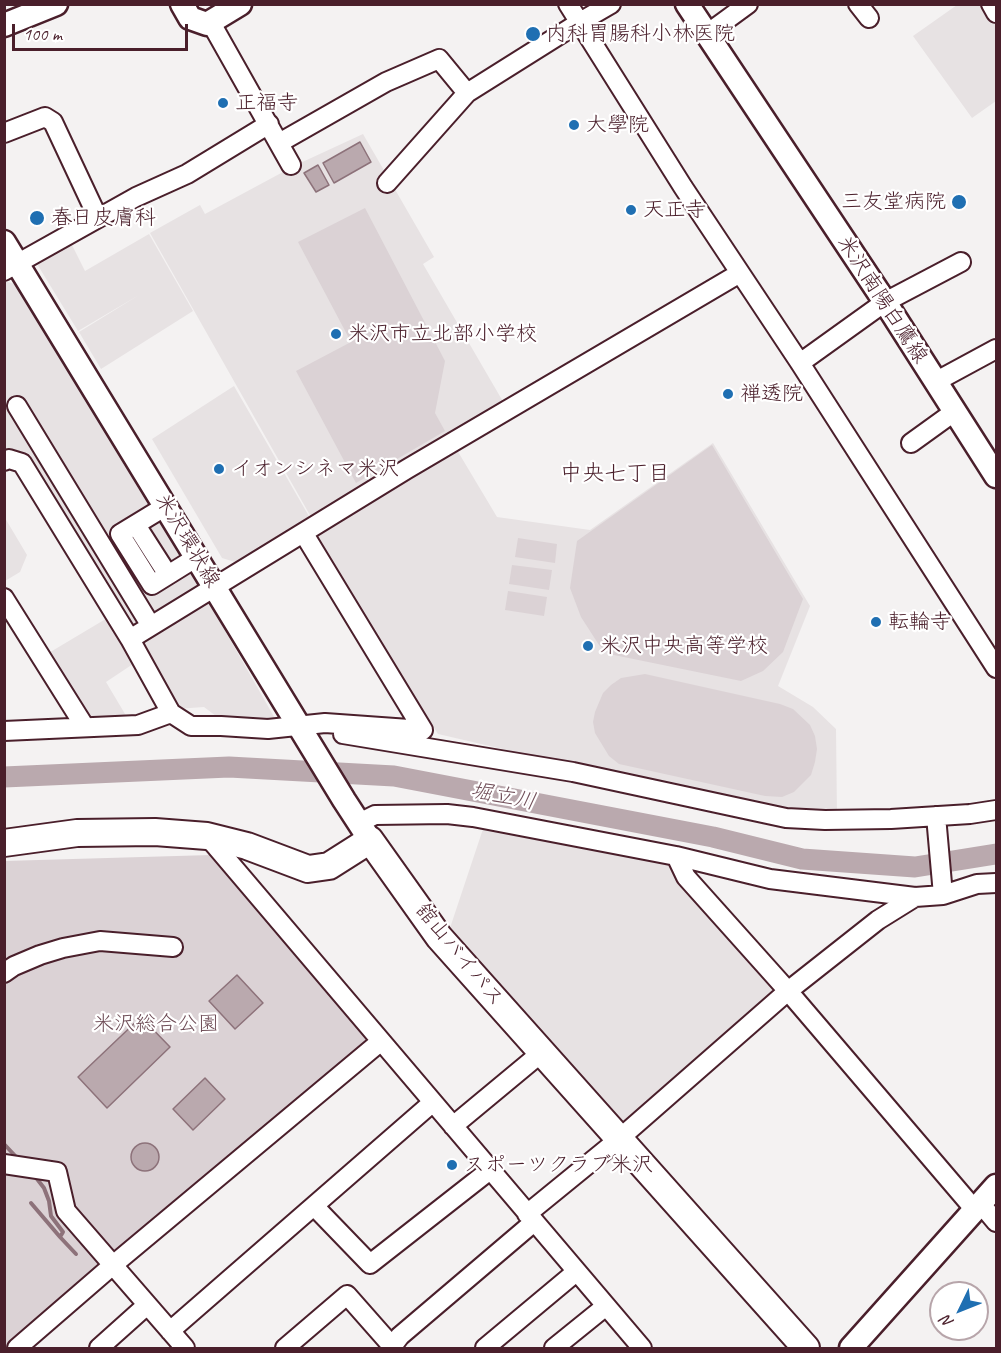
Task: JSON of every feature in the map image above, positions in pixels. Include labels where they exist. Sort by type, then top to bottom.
[{"type":"highway","points":[[4,843],[77,833],[155,832],[207,836],[247,846],[308,869],[329,866],[365,832]]},
{"type":"highway","name":"舘山バイパス","points":[[365,832],[439,936],[806,1348]]},
{"type":"main road","points":[[4,25],[56,4]]},
{"type":"main road","points":[[182,4],[190,18],[207,24],[240,4]]},
{"type":"main road","name":"米沢南陽白鷹線","points":[[687,4],[885,302],[996,476]]},
{"type":"main road","name":"米沢環状線","points":[[4,242],[11,267],[166,506],[365,832]]},
{"type":"main road","points":[[851,1348],[996,1186]]},
{"type":"street","points":[[568,4],[682,187],[800,363],[996,668]]},
{"type":"street","points":[[387,183],[467,93],[611,4]]},
{"type":"street","points":[[707,34],[748,4]]},
{"type":"street","points":[[991,4],[996,13]]},
{"type":"street","points":[[211,23],[291,165]]},
{"type":"street","points":[[279,143],[386,82],[439,59],[467,93]]},
{"type":"street","points":[[4,133],[45,117],[53,122],[98,218]]},
{"type":"street","points":[[11,267],[136,196],[187,174],[269,124]]},
{"type":"street","points":[[800,363],[885,302],[961,262]]},
{"type":"street","points":[[130,639],[407,469],[740,273]]},
{"type":"street","points":[[935,382],[996,349]]},
{"type":"street","points":[[17,412],[149,627]]},
{"type":"street","points":[[911,443],[954,412]]},
{"type":"street","points":[[4,461],[9,459],[22,463],[130,639],[171,713],[191,726],[268,729],[305,735],[325,723],[423,730],[304,534]]},
{"type":"street","points":[[166,506],[136,525],[168,575],[197,556]]},
{"type":"street","points":[[4,598],[85,727]]},
{"type":"street","points":[[4,731],[138,725],[171,713]]},
{"type":"street","points":[[343,734],[573,772],[786,818],[936,824],[996,810]]},
{"type":"street","points":[[365,832],[375,814],[447,814],[676,856],[770,879],[915,897],[977,884],[996,883]]},
{"type":"street","points":[[936,824],[942,892]]},
{"type":"street","points":[[207,836],[642,1348]]},
{"type":"street","points":[[676,856],[686,877],[978,1207],[996,1222]]},
{"type":"street","points":[[285,1348],[347,1295],[398,1345],[530,1218],[788,991],[878,920],[915,897]]},
{"type":"street","points":[[4,973],[40,955],[63,948],[100,942],[172,947]]},
{"type":"street","points":[[17,1348],[380,1042]]},
{"type":"street","points":[[453,1126],[541,1053]]},
{"type":"street","points":[[170,1331],[432,1103]]},
{"type":"street","points":[[4,1164],[57,1172],[66,1211],[185,1348]]},
{"type":"street","points":[[314,1206],[370,1264],[490,1170]]},
{"type":"street","points":[[485,1348],[576,1272]]},
{"type":"street","points":[[99,1348],[147,1305]]},
{"type":"street","points":[[554,1348],[606,1306]]},
{"type":"shaded area","points":[[957,5],[988,5],[996,17],[996,101],[972,118],[913,36]]},
{"type":"shaded area","name":"米沢市立北部小学校","points":[[363,134],[434,257],[423,264],[505,405],[311,517],[150,233],[200,205],[205,214],[296,165]]},
{"type":"shaded area","points":[[360,142],[371,162],[334,183],[323,163]]},
{"type":"shaded area","points":[[318,165],[329,185],[316,192],[304,173]]},
{"type":"shaded area","points":[[149,234],[193,311],[101,369],[79,332],[139,295],[78,331],[34,259],[69,239],[85,271]]},
{"type":"shaded area","points":[[5,281],[21,286],[200,574],[197,588],[137,625],[127,624],[5,454]]},
{"type":"shaded area","points":[[234,386],[310,518],[235,562],[222,558],[152,439]]},
{"type":"shaded area","name":"米沢中央高等学校","points":[[713,443],[810,606],[778,686],[813,707],[836,729],[837,816],[788,815],[438,734],[315,541],[317,530],[454,445],[497,517],[590,530]]},
{"type":"shaded area","points":[[5,518],[27,555],[20,572],[5,581]]},
{"type":"shaded area","points":[[207,599],[277,722],[224,722],[204,707],[176,709],[139,645],[142,635]]},
{"type":"shaded area","points":[[109,617],[136,662],[106,682],[128,719],[91,721],[47,654]]},
{"type":"shaded area","points":[[483,829],[529,833],[667,861],[780,992],[626,1129],[548,1043],[450,928]]},
{"type":"shaded area","points":[[237,975],[263,1003],[235,1029],[209,1001]]},
{"type":"shaded area","points":[[141,1017],[170,1047],[107,1108],[78,1077]]},
{"type":"shaded area","points":[[205,1078],[225,1099],[193,1130],[173,1109]]},
{"type":"shaded area","points":[[145,1143],[155,1147],[159,1157],[155,1167],[145,1171],[135,1167],[131,1157],[135,1147]]},
{"type":"green space","points":[[365,208],[445,361],[435,413],[445,431],[356,483],[296,371],[351,342],[298,242]]},
{"type":"green space","points":[[712,445],[803,599],[783,652],[763,671],[741,681],[609,654],[599,645],[581,617],[570,588],[577,541]]},
{"type":"green space","points":[[518,538],[557,544],[555,563],[515,557]]},
{"type":"green space","points":[[512,565],[552,570],[549,590],[509,584]]},
{"type":"green space","points":[[508,591],[547,597],[544,616],[505,610]]},
{"type":"green space","points":[[645,674],[780,704],[793,709],[810,725],[815,736],[817,749],[811,775],[794,792],[782,797],[765,796],[619,764],[609,756],[595,733],[593,722],[595,712],[603,693],[611,685],[621,678]]},
{"type":"green space","name":"米沢総合公園","points":[[211,855],[371,1040],[9,1348],[4,1348],[4,861]]},
{"type":"waterway","name":"堀立川","points":[[4,777],[229,767],[394,776],[713,837],[802,859],[915,867],[996,854]]},
{"type":"waterway","points":[[4,1144],[20,1161]]},
{"type":"waterway","points":[[34,1175],[44,1188],[51,1216],[63,1232],[60,1237],[76,1254]]},
{"type":"waterway","points":[[31,1203],[60,1237]]},
{"type":"place","name":"内科胃腸科小林医院","points":[[533,34]]},
{"type":"place","name":"正福寺","points":[[223,103]]},
{"type":"place","name":"大學院","points":[[574,125]]},
{"type":"place","name":"三友堂病院","points":[[959,202]]},
{"type":"place","name":"天正寺","points":[[631,210]]},
{"type":"place","name":"春日皮膚科","points":[[37,218]]},
{"type":"place","name":"米沢市立北部小学校","points":[[336,334]]},
{"type":"place","name":"禅透院","points":[[728,394]]},
{"type":"place","name":"イオンシネマ米沢","points":[[219,469]]},
{"type":"place","name":"転輪寺","points":[[876,622]]},
{"type":"place","name":"米沢中央高等学校","points":[[588,646]]},
{"type":"place","name":"スポーツクラブ米沢","points":[[452,1165]]},
{"type":"district","name":"中央七丁目","points":[[615,474]]}]
